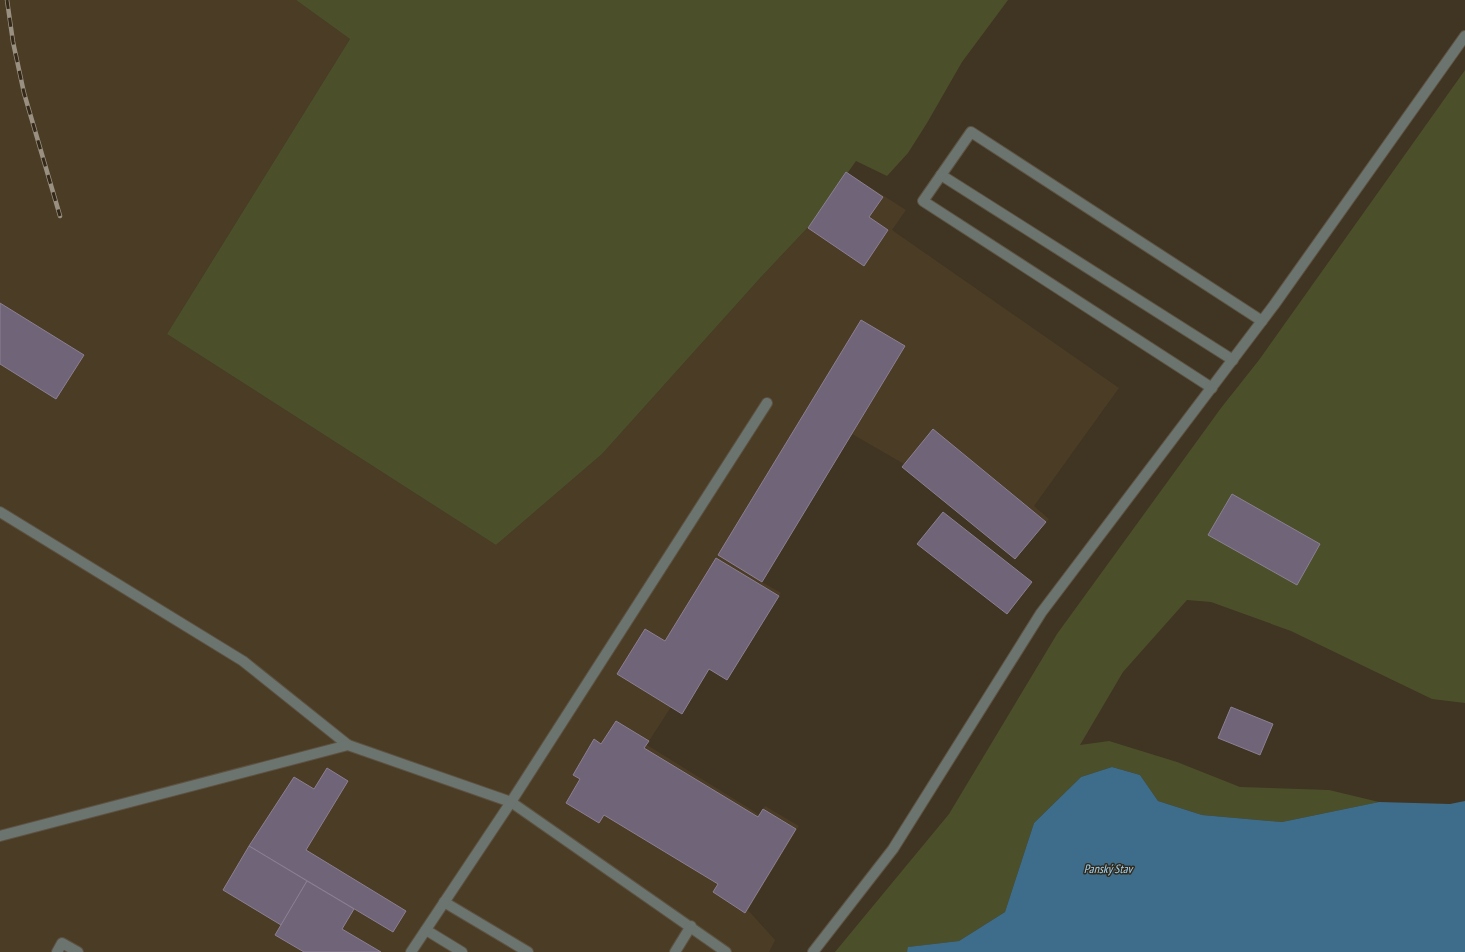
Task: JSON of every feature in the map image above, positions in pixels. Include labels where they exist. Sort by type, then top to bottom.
[{"type":"street","points":[[813,952],[893,849],[1041,613],[1262,321],[1465,36]]},
{"type":"street","points":[[1212,388],[923,200],[971,132],[1262,321]]},
{"type":"street","points":[[941,176],[1233,360]]},
{"type":"street","points":[[411,952],[511,802],[767,403]]},
{"type":"street","points":[[0,512],[243,661],[348,745],[511,802],[691,926],[726,952]]},
{"type":"street","points":[[0,836],[348,745]]},
{"type":"street","points":[[444,902],[528,952]]},
{"type":"street","points":[[675,952],[691,926]]},
{"type":"street","points":[[426,930],[462,952]]},
{"type":"street","points":[[57,952],[62,943],[78,952]]},
{"type":"shaded area","points":[[0,0],[296,0],[350,39],[167,334],[496,545],[602,454],[761,277],[812,223],[848,173],[906,210],[892,230],[1119,388],[1034,506],[1049,519],[1020,553],[904,464],[852,434],[762,582],[781,593],[729,677],[711,666],[684,711],[673,704],[651,738],[647,745],[760,815],[765,806],[799,826],[748,910],[775,940],[769,952],[0,952]]},
{"type":"green space","points":[[296,0],[1008,0],[962,62],[908,153],[887,176],[856,161],[812,223],[761,277],[602,454],[496,545],[167,334],[350,39]]},
{"type":"green space","points":[[1465,70],[1465,703],[1432,699],[1291,631],[1211,602],[1187,600],[1123,672],[1080,745],[1109,741],[1177,762],[1240,787],[1329,790],[1379,802],[1282,822],[1202,815],[1158,801],[1140,775],[1112,767],[1081,777],[1034,823],[1005,912],[959,941],[909,947],[907,952],[835,952],[949,814],[1057,634],[1221,408],[1259,360]]},
{"type":"water","name":"Panský Stav","points":[[1112,767],[1140,775],[1158,801],[1202,815],[1282,822],[1379,802],[1450,804],[1465,801],[1465,952],[907,952],[908,947],[959,941],[1005,912],[1034,823],[1081,777]]},
{"type":"building","points":[[846,172],[883,197],[869,217],[888,230],[864,266],[808,228]]},
{"type":"building","points":[[0,303],[84,355],[56,399],[0,364]]},
{"type":"building","points":[[861,320],[905,346],[762,582],[718,555]]},
{"type":"building","points":[[933,429],[1046,522],[1015,559],[902,467]]},
{"type":"building","points":[[1232,494],[1320,544],[1297,585],[1208,535]]},
{"type":"building","points":[[943,512],[1032,582],[1007,614],[917,544]]},
{"type":"building","points":[[716,558],[779,596],[727,680],[709,669],[682,714],[617,674],[645,629],[665,641]]},
{"type":"building","points":[[1231,707],[1273,724],[1260,755],[1218,738]]},
{"type":"building","points":[[616,721],[649,741],[644,748],[758,817],[763,809],[796,829],[745,913],[713,892],[718,884],[604,815],[599,823],[566,803],[580,779],[573,775],[594,739],[601,744]]},
{"type":"building","points":[[327,768],[348,781],[306,850],[406,911],[393,932],[249,846],[294,777],[314,789]]},
{"type":"building","points":[[249,846],[307,881],[281,925],[223,890]]},
{"type":"building","points":[[307,881],[354,909],[342,929],[381,952],[304,952],[275,935]]},
{"type":"railway","points":[[7,0],[13,42],[24,93],[60,216]]}]
